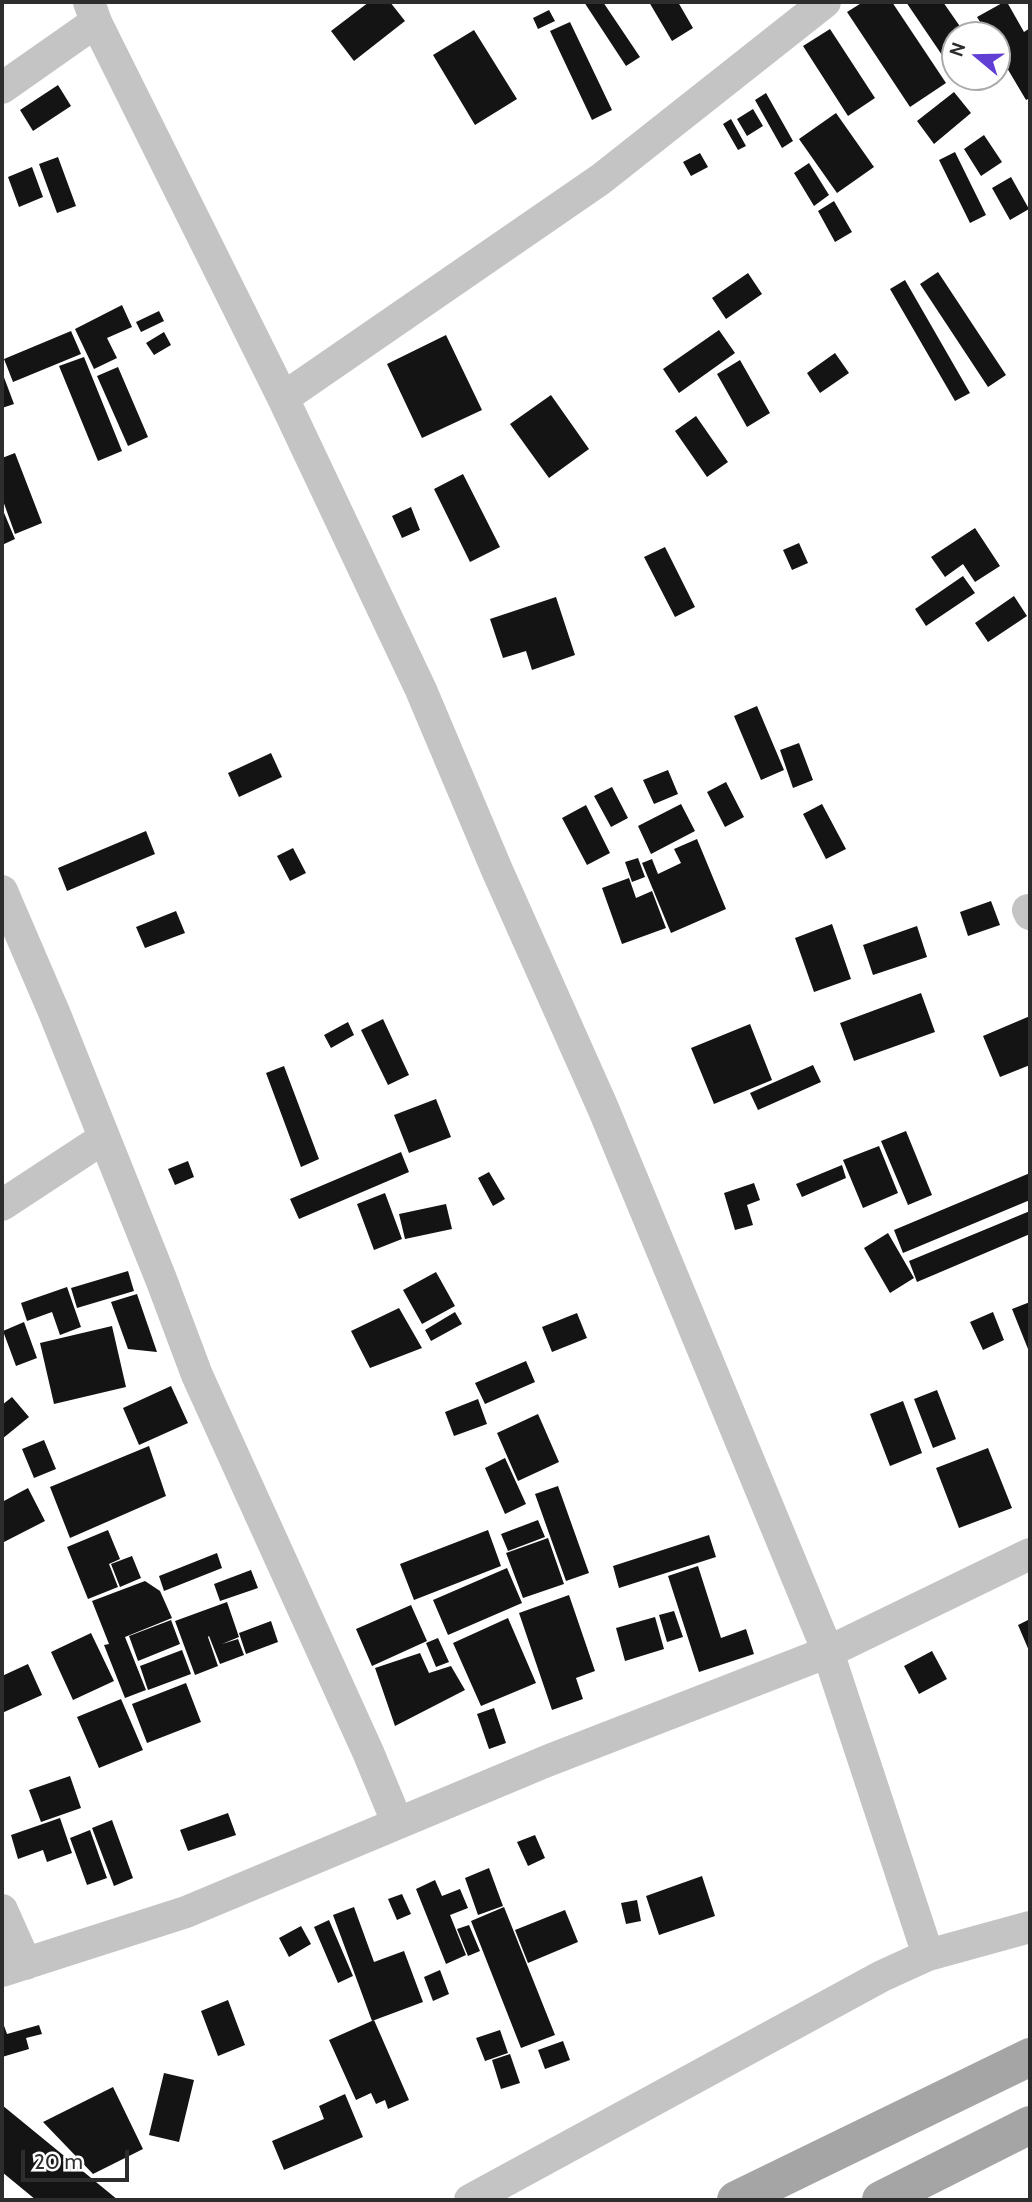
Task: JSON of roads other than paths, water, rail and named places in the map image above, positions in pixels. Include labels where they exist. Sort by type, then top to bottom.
[{"type":"main road","points":[[736,2200],[1030,2057]]},
{"type":"main road","points":[[881,2200],[1030,2126]]},
{"type":"street","points":[[283,398],[601,179],[825,2]]},
{"type":"street","points":[[2,88],[93,12],[283,398],[421,690],[497,870],[556,1000],[828,1652],[928,1955]]},
{"type":"street","points":[[2,891],[54,1012],[197,1375],[368,1752],[397,1822]]},
{"type":"street","points":[[2,1205],[104,1138]]},
{"type":"street","points":[[2,1910],[14,1968],[186,1912],[547,1761],[828,1652],[1030,1554]]},
{"type":"street","points":[[470,2200],[882,1976],[928,1955],[1030,1927]]}]
